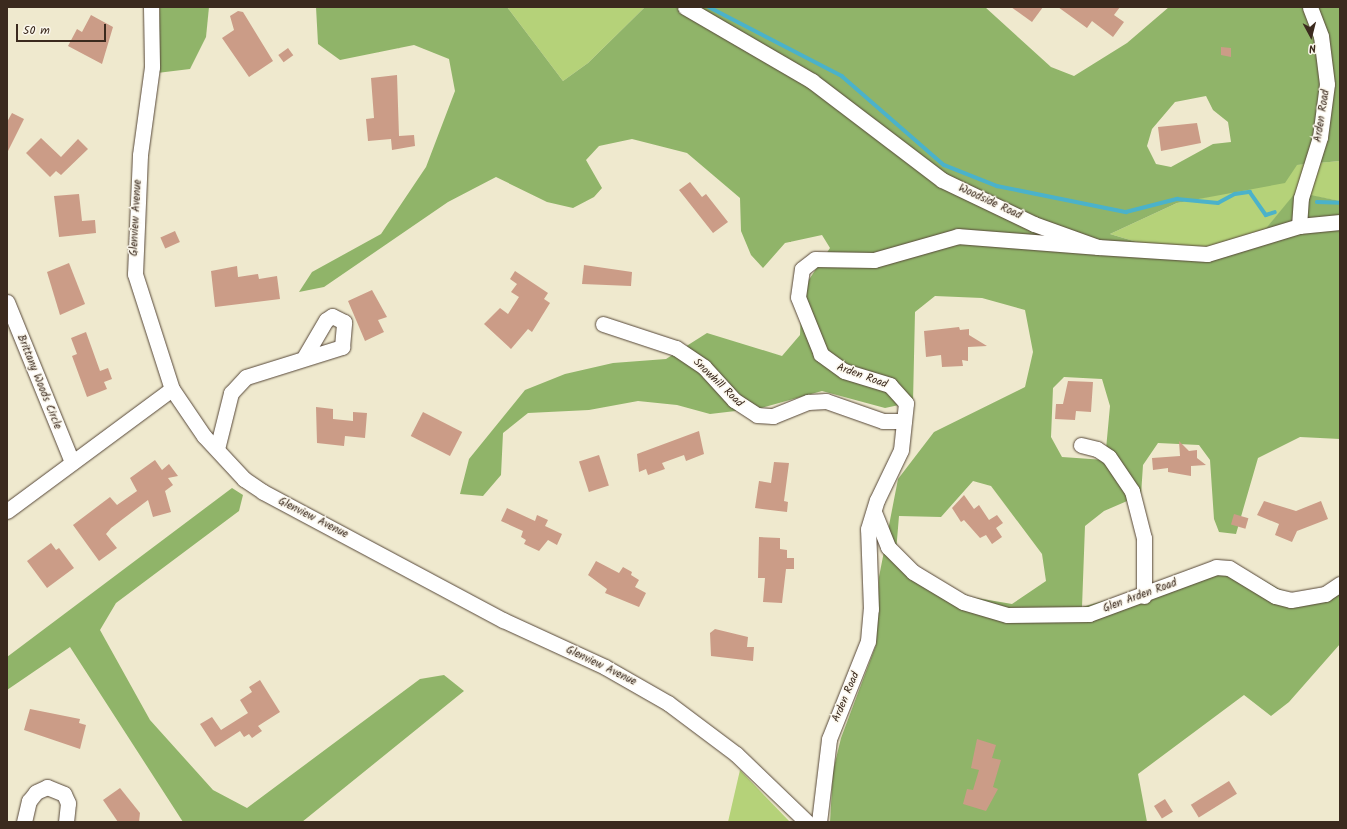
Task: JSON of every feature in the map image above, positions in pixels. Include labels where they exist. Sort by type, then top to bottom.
[{"type":"street","name":"Glenview Avenue","points":[[152,7],[152,67],[140,155],[133,245],[135,274],[172,389],[217,449],[244,479],[263,492],[502,620],[641,687],[736,754],[807,822]]},
{"type":"street","name":"Woodside Road","points":[[685,7],[812,81],[942,180],[1034,224],[1098,247],[1207,254],[1299,226],[1340,222]]},
{"type":"street","name":"Arden Road","points":[[1299,226],[1301,198],[1320,137],[1326,84],[1322,42],[1310,7]]},
{"type":"street","name":"Arden Road","points":[[819,822],[829,739],[869,636],[867,544],[874,512],[901,450],[906,403],[890,385],[844,372],[821,354],[798,297],[799,275],[808,263],[822,258],[874,260],[958,236],[1098,247]]},
{"type":"street","name":"Brittany Woods Circle","points":[[7,302],[72,462]]},
{"type":"street","name":"Snowhill Road","points":[[603,324],[676,348],[704,368],[734,400],[757,415],[773,416],[808,402],[826,401],[884,421],[904,421]]},
{"type":"street","points":[[217,449],[231,393],[246,377],[305,356]]},
{"type":"street","points":[[7,510],[172,389]]},
{"type":"street","points":[[1081,445],[1097,449],[1109,458],[1132,491],[1144,538],[1144,596]]},
{"type":"street","name":"Glen Arden Road","points":[[874,512],[888,547],[913,572],[952,596],[992,611],[1072,616],[1118,606],[1222,567],[1237,571],[1275,596],[1292,600],[1325,594],[1340,584]]},
{"type":"street","points":[[24,822],[30,801],[36,792],[48,787],[64,794],[68,803],[66,822]]},
{"type":"green space","points":[[160,7],[209,7],[206,37],[190,69],[157,73]]},
{"type":"green space","points":[[316,7],[507,7],[563,81],[588,63],[645,7],[985,7],[1051,67],[1074,76],[1127,43],[1169,7],[1340,7],[1340,161],[1297,165],[1285,183],[1177,203],[1110,234],[1194,259],[1248,250],[1296,192],[1340,201],[1340,439],[1300,437],[1258,458],[1236,534],[1219,532],[1214,519],[1210,460],[1199,445],[1158,443],[1143,465],[1141,495],[1104,511],[1085,526],[1082,607],[1235,564],[1279,589],[1299,596],[1327,589],[1340,577],[1340,644],[1289,702],[1271,716],[1244,695],[1138,774],[1147,822],[830,822],[833,771],[841,738],[876,645],[879,577],[898,479],[934,432],[1025,387],[1033,352],[1025,310],[982,298],[935,296],[915,312],[913,402],[885,408],[822,391],[761,408],[710,414],[677,405],[638,401],[589,410],[528,413],[503,433],[501,475],[483,496],[460,494],[469,459],[525,390],[565,374],[613,363],[666,359],[707,333],[782,356],[800,335],[802,290],[830,248],[822,235],[785,243],[763,268],[751,255],[741,231],[740,198],[687,153],[632,139],[599,146],[586,160],[602,188],[594,197],[573,208],[547,202],[496,177],[448,202],[324,287],[299,292],[312,272],[381,234],[426,167],[455,91],[449,59],[414,45],[340,60],[318,44]],"holes":[[[1206,96],[1213,110],[1228,122],[1231,142],[1213,144],[1171,167],[1156,164],[1147,146],[1152,129],[1175,102]],[[1064,377],[1102,379],[1110,406],[1105,460],[1062,457],[1051,437],[1053,388]],[[973,481],[991,486],[1042,554],[1046,581],[1012,604],[971,597],[939,584],[896,552],[899,516],[941,517]]]},
{"type":"green space","points":[[507,7],[645,7],[588,63],[563,81]]},
{"type":"green space","points":[[1340,161],[1340,201],[1296,193],[1248,250],[1194,259],[1110,234],[1177,203],[1240,190],[1296,165]]},
{"type":"green space","points":[[232,488],[243,495],[239,511],[116,603],[100,630],[150,720],[213,790],[247,808],[420,679],[444,675],[464,691],[302,822],[183,822],[70,647],[7,690],[7,657]]},
{"type":"green space","points":[[740,770],[790,822],[728,822]]},
{"type":"building","points":[[1011,7],[1043,7],[1032,22]]},
{"type":"building","points":[[1058,7],[1120,7],[1114,15],[1124,22],[1113,37],[1092,21],[1087,28]]},
{"type":"building","points":[[238,11],[243,12],[273,61],[249,77],[222,38],[234,30],[230,16]]},
{"type":"building","points":[[91,15],[113,27],[102,64],[68,46],[77,29],[82,32]]},
{"type":"building","points":[[1221,47],[1231,48],[1231,57],[1221,55]]},
{"type":"building","points":[[288,48],[293,55],[284,62],[278,55]]},
{"type":"building","points":[[397,75],[399,136],[414,135],[415,146],[392,150],[391,139],[368,141],[366,119],[374,118],[371,78]]},
{"type":"building","points":[[12,113],[24,119],[7,153],[7,122]]},
{"type":"building","points":[[1197,123],[1201,143],[1161,151],[1158,127]]},
{"type":"building","points":[[41,138],[61,157],[78,139],[88,149],[61,175],[56,171],[50,177],[26,153]]},
{"type":"building","points":[[690,182],[702,197],[706,194],[728,222],[713,233],[679,190]]},
{"type":"building","points":[[79,194],[82,221],[95,220],[96,233],[59,237],[54,196]]},
{"type":"building","points":[[175,231],[180,242],[165,248],[160,238]]},
{"type":"building","points":[[69,263],[85,304],[60,315],[47,272]]},
{"type":"building","points":[[584,265],[632,272],[631,286],[582,284]]},
{"type":"building","points":[[237,266],[238,277],[258,274],[259,279],[277,276],[280,299],[215,307],[211,271]]},
{"type":"building","points":[[515,271],[548,293],[544,299],[550,303],[532,332],[528,329],[511,349],[484,324],[500,308],[508,314],[519,297],[511,292],[517,284],[510,279]]},
{"type":"building","points":[[372,290],[387,317],[378,320],[384,332],[365,341],[348,301]]},
{"type":"building","points":[[959,327],[960,330],[969,329],[969,335],[987,346],[968,347],[968,361],[962,360],[963,366],[942,367],[941,355],[926,357],[924,331]]},
{"type":"building","points":[[86,332],[100,371],[108,368],[112,379],[104,382],[107,389],[87,397],[72,356],[77,354],[71,338]]},
{"type":"building","points":[[1068,381],[1093,382],[1091,412],[1076,411],[1075,420],[1055,419],[1056,404],[1063,404]]},
{"type":"building","points":[[316,407],[333,409],[333,419],[353,421],[353,412],[367,413],[365,438],[345,436],[344,446],[317,443]]},
{"type":"building","points":[[423,412],[462,432],[450,456],[411,436]]},
{"type":"building","points":[[699,431],[704,454],[686,461],[684,455],[662,463],[665,469],[648,475],[646,469],[639,472],[637,454]]},
{"type":"building","points":[[1179,441],[1189,451],[1197,450],[1197,458],[1206,465],[1191,466],[1191,476],[1168,472],[1168,468],[1153,470],[1152,458],[1180,456]]},
{"type":"building","points":[[599,455],[609,485],[589,492],[579,461]]},
{"type":"building","points":[[155,460],[162,470],[169,464],[178,476],[168,478],[173,485],[165,491],[171,512],[153,517],[148,500],[111,528],[106,534],[117,548],[99,561],[73,525],[110,497],[117,505],[137,491],[130,478]]},
{"type":"building","points":[[774,462],[789,463],[784,501],[788,502],[787,512],[755,508],[759,481],[771,483]]},
{"type":"building","points":[[964,495],[974,509],[979,505],[989,520],[997,515],[1003,523],[996,528],[1002,537],[992,544],[986,535],[980,538],[964,520],[961,522],[952,508]]},
{"type":"building","points":[[1264,501],[1296,511],[1321,501],[1328,519],[1297,531],[1292,542],[1275,535],[1279,524],[1257,515]]},
{"type":"building","points":[[507,508],[535,521],[537,515],[548,520],[545,526],[562,534],[557,545],[548,540],[539,551],[524,544],[526,540],[521,537],[523,531],[501,521]]},
{"type":"building","points":[[1234,514],[1248,518],[1245,529],[1231,525]]},
{"type":"building","points":[[759,537],[780,538],[780,549],[787,550],[787,558],[794,558],[794,569],[786,569],[782,603],[763,602],[765,578],[758,578]]},
{"type":"building","points":[[51,543],[56,550],[59,548],[74,568],[47,588],[27,561]]},
{"type":"building","points":[[596,561],[619,573],[623,567],[632,572],[631,575],[639,580],[635,587],[646,593],[639,607],[605,593],[607,589],[588,575]]},
{"type":"building","points":[[715,629],[748,637],[747,647],[754,647],[753,661],[711,656],[710,633]]},
{"type":"building","points":[[260,680],[280,712],[258,726],[262,731],[252,738],[249,734],[244,737],[240,731],[215,747],[200,724],[212,717],[221,730],[248,713],[240,700],[252,692],[249,687]]},
{"type":"building","points":[[30,709],[80,719],[79,723],[86,725],[80,749],[24,730]]},
{"type":"building","points":[[977,739],[996,745],[992,758],[1001,760],[993,787],[998,789],[986,811],[963,804],[967,789],[973,790],[979,770],[971,768]]},
{"type":"building","points":[[1229,781],[1237,794],[1199,818],[1191,805]]},
{"type":"building","points":[[120,788],[140,813],[139,822],[118,822],[103,800]]},
{"type":"building","points":[[1165,799],[1173,812],[1162,819],[1154,806]]},
{"type":"waterway","points":[[709,7],[842,76],[944,165],[997,186],[1126,212],[1177,199],[1218,203],[1235,194],[1250,192],[1266,215],[1275,212]]},
{"type":"waterway","points":[[1317,202],[1340,203]]}]
